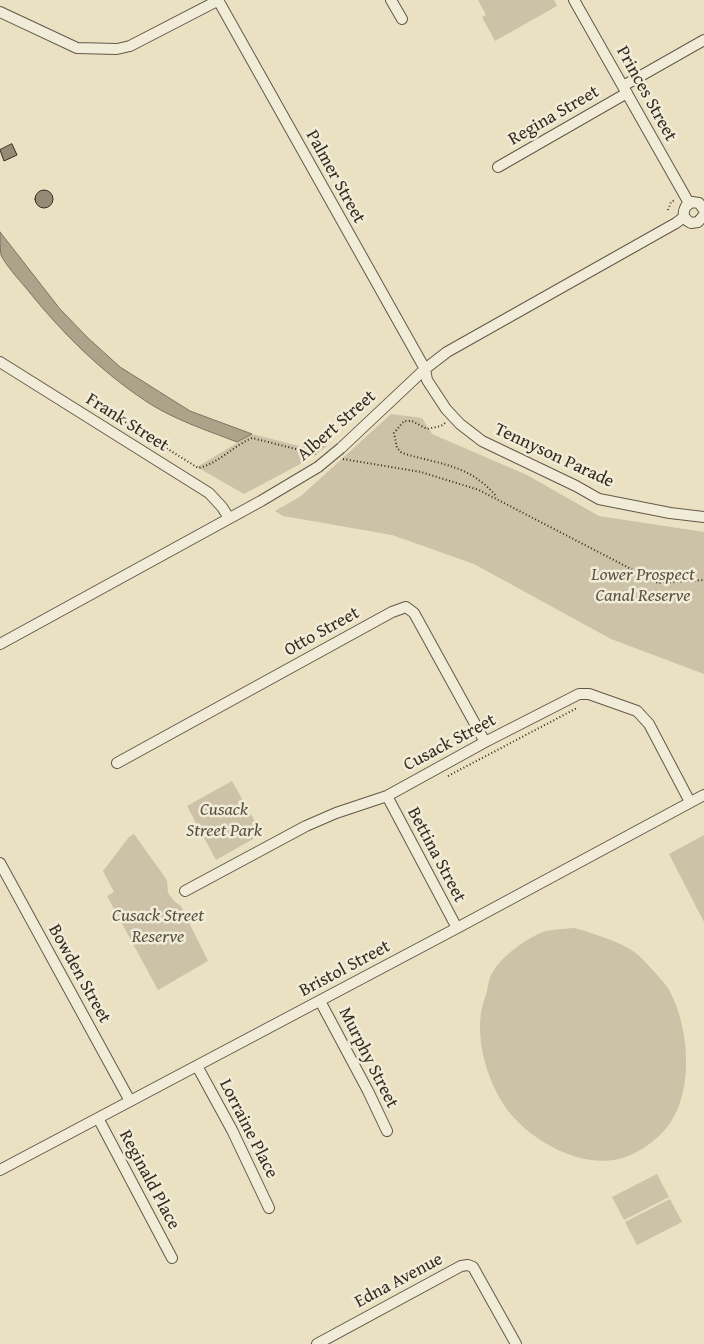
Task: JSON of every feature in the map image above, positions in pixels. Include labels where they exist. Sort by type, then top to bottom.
[{"type":"street","points":[[0,12],[77,48],[117,49],[130,46],[218,0]]},
{"type":"street","name":"Palmer Street","points":[[218,0],[425,369]]},
{"type":"street","points":[[392,0],[402,19]]},
{"type":"street","name":"Princes Street","points":[[574,0],[689,203]]},
{"type":"street","name":"Regina Street","points":[[498,167],[704,40]]},
{"type":"street","points":[[696,202],[703,215],[691,223],[684,217],[684,209],[689,203],[696,202]]},
{"type":"street","name":"Albert Street","points":[[0,644],[318,467],[341,448],[425,369],[447,352],[684,217]]},
{"type":"street","name":"Frank Street","points":[[0,362],[209,493],[229,518]]},
{"type":"street","name":"Tennyson Parade","points":[[425,369],[427,380],[440,401],[452,416],[482,441],[598,498],[670,513],[704,517]]},
{"type":"street","name":"Otto Street","points":[[117,763],[392,612],[406,607],[414,613],[484,742]]},
{"type":"street","name":"Cusack Street","points":[[185,891],[306,826],[336,813],[387,796],[484,742],[579,694],[589,694],[637,711],[649,724],[690,802]]},
{"type":"street","name":"Bristol Street","points":[[0,1170],[704,795]]},
{"type":"street","name":"Bettina Street","points":[[387,796],[457,928]]},
{"type":"street","name":"Bowden Street","points":[[0,863],[130,1102]]},
{"type":"street","name":"Murphy Street","points":[[320,1001],[387,1131]]},
{"type":"street","name":"Lorraine Place","points":[[197,1066],[232,1130],[268,1208]]},
{"type":"street","name":"Reginald Place","points":[[98,1118],[172,1258]]},
{"type":"street","name":"Edna Avenue","points":[[317,1344],[461,1266],[468,1265],[473,1267],[516,1344]]},
{"type":"path","points":[[77,410],[98,405],[198,468],[207,466],[252,438],[315,453]]},
{"type":"path","points":[[452,416],[441,426],[427,429],[412,421],[404,421],[394,433],[397,448],[402,453],[450,465],[471,474],[486,483],[499,499]]},
{"type":"path","points":[[345,460],[421,472],[454,481],[499,499],[658,583],[704,580]]},
{"type":"path","points":[[445,777],[583,705]]},
{"type":"green space","points":[[478,0],[554,0],[557,6],[495,41],[482,17],[486,15]]},
{"type":"green space","name":"Lower Prospect Canal Reserve","points":[[391,414],[422,418],[432,434],[527,475],[599,516],[704,532],[704,674],[611,639],[474,564],[392,535],[283,516],[275,511],[301,496]]},
{"type":"green space","points":[[252,434],[299,446],[327,446],[306,461],[244,494],[197,467]]},
{"type":"green space","name":"Cusack Street Park","points":[[232,781],[262,834],[216,860],[187,806]]},
{"type":"green space","name":"Cusack Street Reserve","points":[[134,834],[167,880],[168,893],[181,906],[208,961],[158,990],[107,896],[114,892],[103,871],[129,837]]},
{"type":"green space","points":[[704,835],[704,922],[669,854]]},
{"type":"green space","points":[[575,928],[616,942],[637,954],[668,988],[681,1022],[685,1041],[685,1082],[674,1118],[663,1132],[648,1145],[631,1155],[619,1159],[603,1161],[586,1159],[552,1147],[536,1137],[522,1126],[501,1100],[491,1080],[484,1058],[480,1035],[481,1010],[490,977],[496,967],[512,950],[542,932]]},
{"type":"green space","points":[[657,1174],[669,1197],[624,1220],[612,1197]]},
{"type":"green space","points":[[670,1199],[682,1222],[637,1245],[625,1222]]},
{"type":"shaded area","points":[[0,232],[60,309],[120,367],[190,411],[252,434],[237,442],[191,424],[147,402],[113,377],[67,335],[12,272],[1,255]]},
{"type":"building","points":[[12,144],[17,155],[4,161],[0,150]]},
{"type":"building","points":[[40,190],[48,190],[53,195],[51,206],[40,208],[35,203],[35,195]]}]
